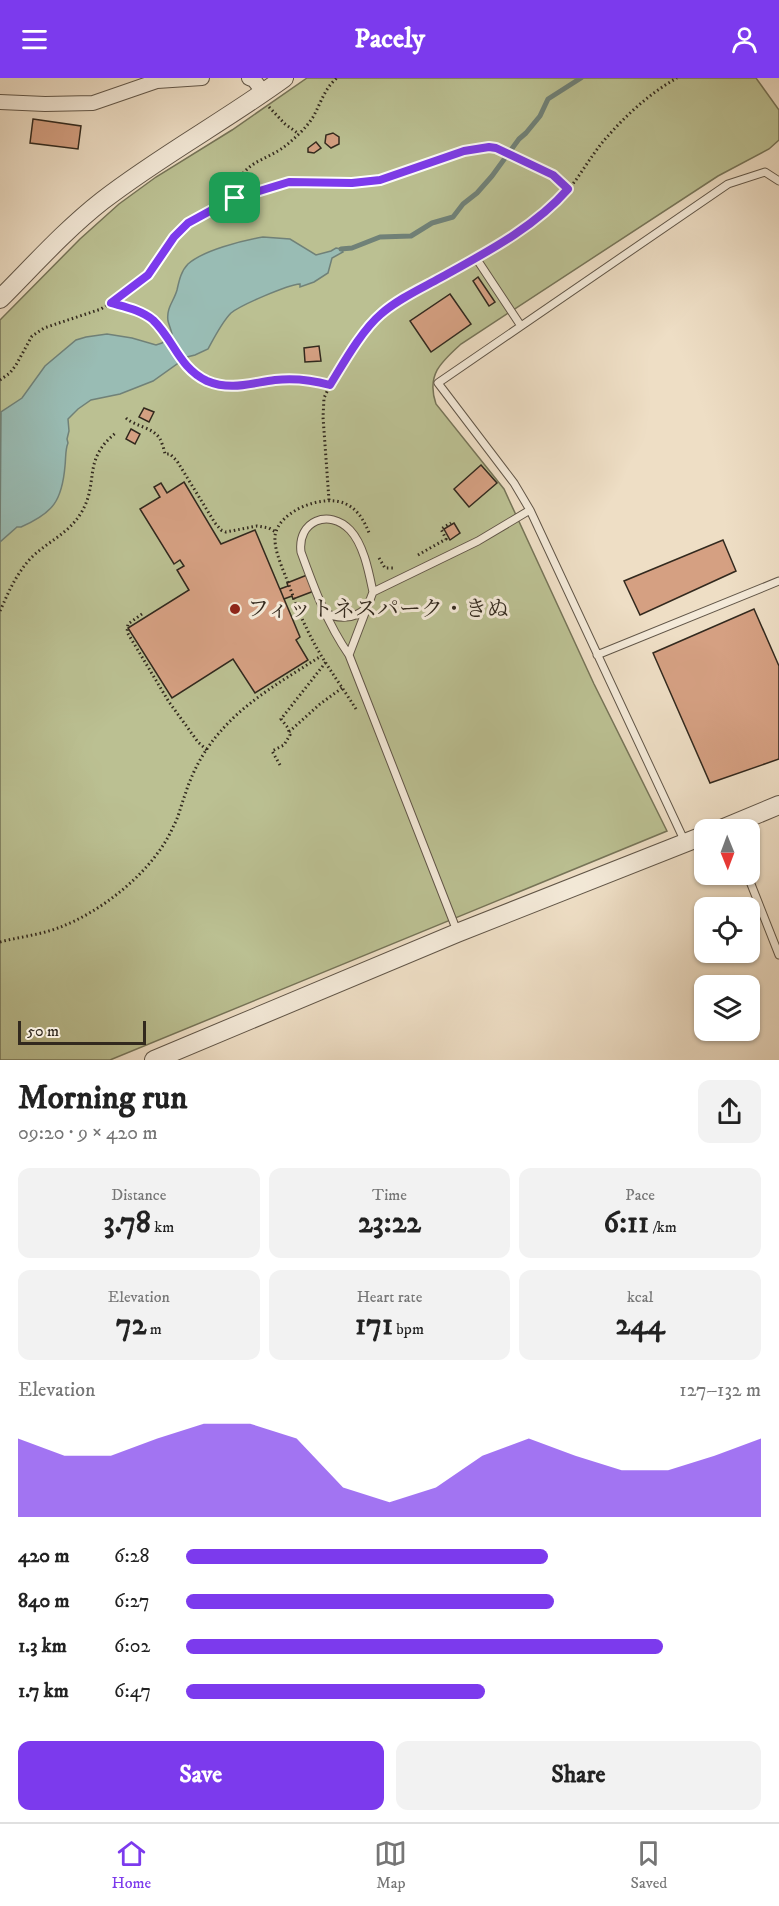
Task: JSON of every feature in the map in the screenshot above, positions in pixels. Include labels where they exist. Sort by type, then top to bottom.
[{"type":"street","points":[[0,102],[93,103],[157,81],[202,78]]},
{"type":"street","points":[[249,78],[254,80],[265,98]]},
{"type":"street","points":[[0,299],[70,229],[101,202],[140,174],[265,98],[284,78]]},
{"type":"street","points":[[746,819],[779,805]]},
{"type":"street","points":[[154,1060],[458,933],[694,840]]},
{"type":"lane","points":[[686,843],[530,510],[514,483],[438,383],[728,184],[765,172],[779,182]]},
{"type":"lane","points":[[476,258],[522,326]]},
{"type":"lane","points":[[373,592],[478,541],[530,510]]},
{"type":"lane","points":[[349,655],[373,592],[368,570],[352,532],[341,523],[325,519],[314,522],[303,531],[300,542],[301,552],[323,611],[335,635],[349,655],[458,933]]},
{"type":"lane","points":[[597,655],[779,581]]},
{"type":"lane","points":[[323,611],[338,617],[350,617],[361,613],[368,606]]},
{"type":"lane","points":[[751,885],[779,954]]},
{"type":"path","points":[[235,198],[239,177],[245,170],[299,134],[311,120],[325,91],[337,78]]},
{"type":"path","points":[[329,500],[323,417],[324,398],[330,385],[368,329],[382,314],[523,229],[560,199],[602,143],[621,123],[663,85],[677,78]]},
{"type":"path","points":[[265,98],[273,113],[299,134]]},
{"type":"path","points":[[0,380],[16,365],[32,336],[44,328],[101,309],[111,303],[148,275],[174,237],[188,223],[235,198],[289,182],[352,183],[380,180],[476,148],[496,148],[504,151],[553,175],[568,189]]},
{"type":"path","points":[[111,303],[146,315],[159,328],[186,365],[196,375],[210,382],[226,386],[306,380],[330,385]]},
{"type":"path","points":[[126,418],[154,432],[160,438],[165,453],[170,454],[177,461],[221,530],[226,532],[257,526],[276,532]]},
{"type":"path","points":[[0,611],[21,569],[75,522],[87,501],[94,460],[100,448],[117,432]]},
{"type":"path","points":[[142,614],[128,624],[127,632],[169,702],[198,742],[207,750]]},
{"type":"path","points":[[0,942],[56,929],[83,917],[104,904],[134,879],[157,855],[168,838],[194,771],[220,731],[261,695],[321,656]]},
{"type":"path","points":[[280,765],[272,751],[284,745],[290,735],[281,719],[326,663]]},
{"type":"path","points":[[289,732],[342,688]]},
{"type":"green space","name":"フィットネスパーク・きぬ","points":[[307,78],[756,78],[779,110],[779,140],[769,149],[718,176],[461,344],[442,363],[434,377],[433,394],[436,404],[504,489],[594,684],[667,831],[110,1060],[0,1060],[0,320],[80,239],[119,204],[156,177],[232,130]]},
{"type":"water","points":[[263,237],[290,239],[316,255],[336,248],[343,252],[332,258],[328,273],[314,282],[300,287],[300,284],[294,285],[275,292],[231,313],[221,325],[208,349],[187,357],[153,381],[120,394],[91,400],[78,409],[68,419],[69,431],[64,478],[54,504],[32,522],[17,527],[0,542],[1,412],[22,398],[45,366],[76,340],[107,334],[156,345],[162,343],[172,334],[168,312],[182,273],[188,264],[213,250]]},
{"type":"building","points":[[33,119],[81,126],[78,149],[30,143]]},
{"type":"building","points":[[333,133],[339,137],[339,144],[331,148],[325,143],[326,135]]},
{"type":"building","points":[[316,142],[321,148],[314,153],[308,152],[308,148]]},
{"type":"building","points":[[478,277],[495,302],[489,306],[473,281]]},
{"type":"building","points":[[450,294],[471,324],[431,352],[410,321]]},
{"type":"building","points":[[319,346],[321,361],[305,362],[304,348]]},
{"type":"building","points":[[144,408],[154,412],[149,422],[139,417]]},
{"type":"building","points":[[131,429],[140,434],[135,444],[126,439]]},
{"type":"building","points":[[481,465],[497,483],[469,507],[454,489]]},
{"type":"building","points":[[184,482],[221,544],[255,530],[300,637],[296,640],[308,660],[255,693],[233,659],[172,698],[128,628],[189,590],[177,570],[184,566],[180,560],[174,564],[140,509],[160,497],[154,487],[161,483],[167,493]]},
{"type":"building","points":[[454,523],[460,533],[450,540],[444,529]]},
{"type":"building","points":[[723,540],[736,571],[640,615],[624,581]]},
{"type":"building","points":[[307,575],[314,591],[293,599],[292,596],[284,599],[280,589],[288,586],[287,583]]},
{"type":"building","points":[[754,609],[779,666],[779,759],[710,783],[653,653]]},
{"type":"waterway","points":[[341,249],[352,248],[380,237],[411,236],[432,223],[453,217],[492,176],[519,139],[540,116],[548,99],[581,78]]},
{"type":"place","name":"フィットネスパーク・きぬ","points":[[235,609]]},
{"type":"route","points":[[489,147],[496,148],[553,175],[568,189],[560,199],[523,229],[382,314],[373,322],[330,385],[306,380],[274,380],[242,386],[226,386],[210,382],[189,370],[153,321],[146,315],[111,303],[148,275],[174,237],[188,223],[235,198],[297,181],[352,183],[380,180],[464,151],[489,147]]}]
